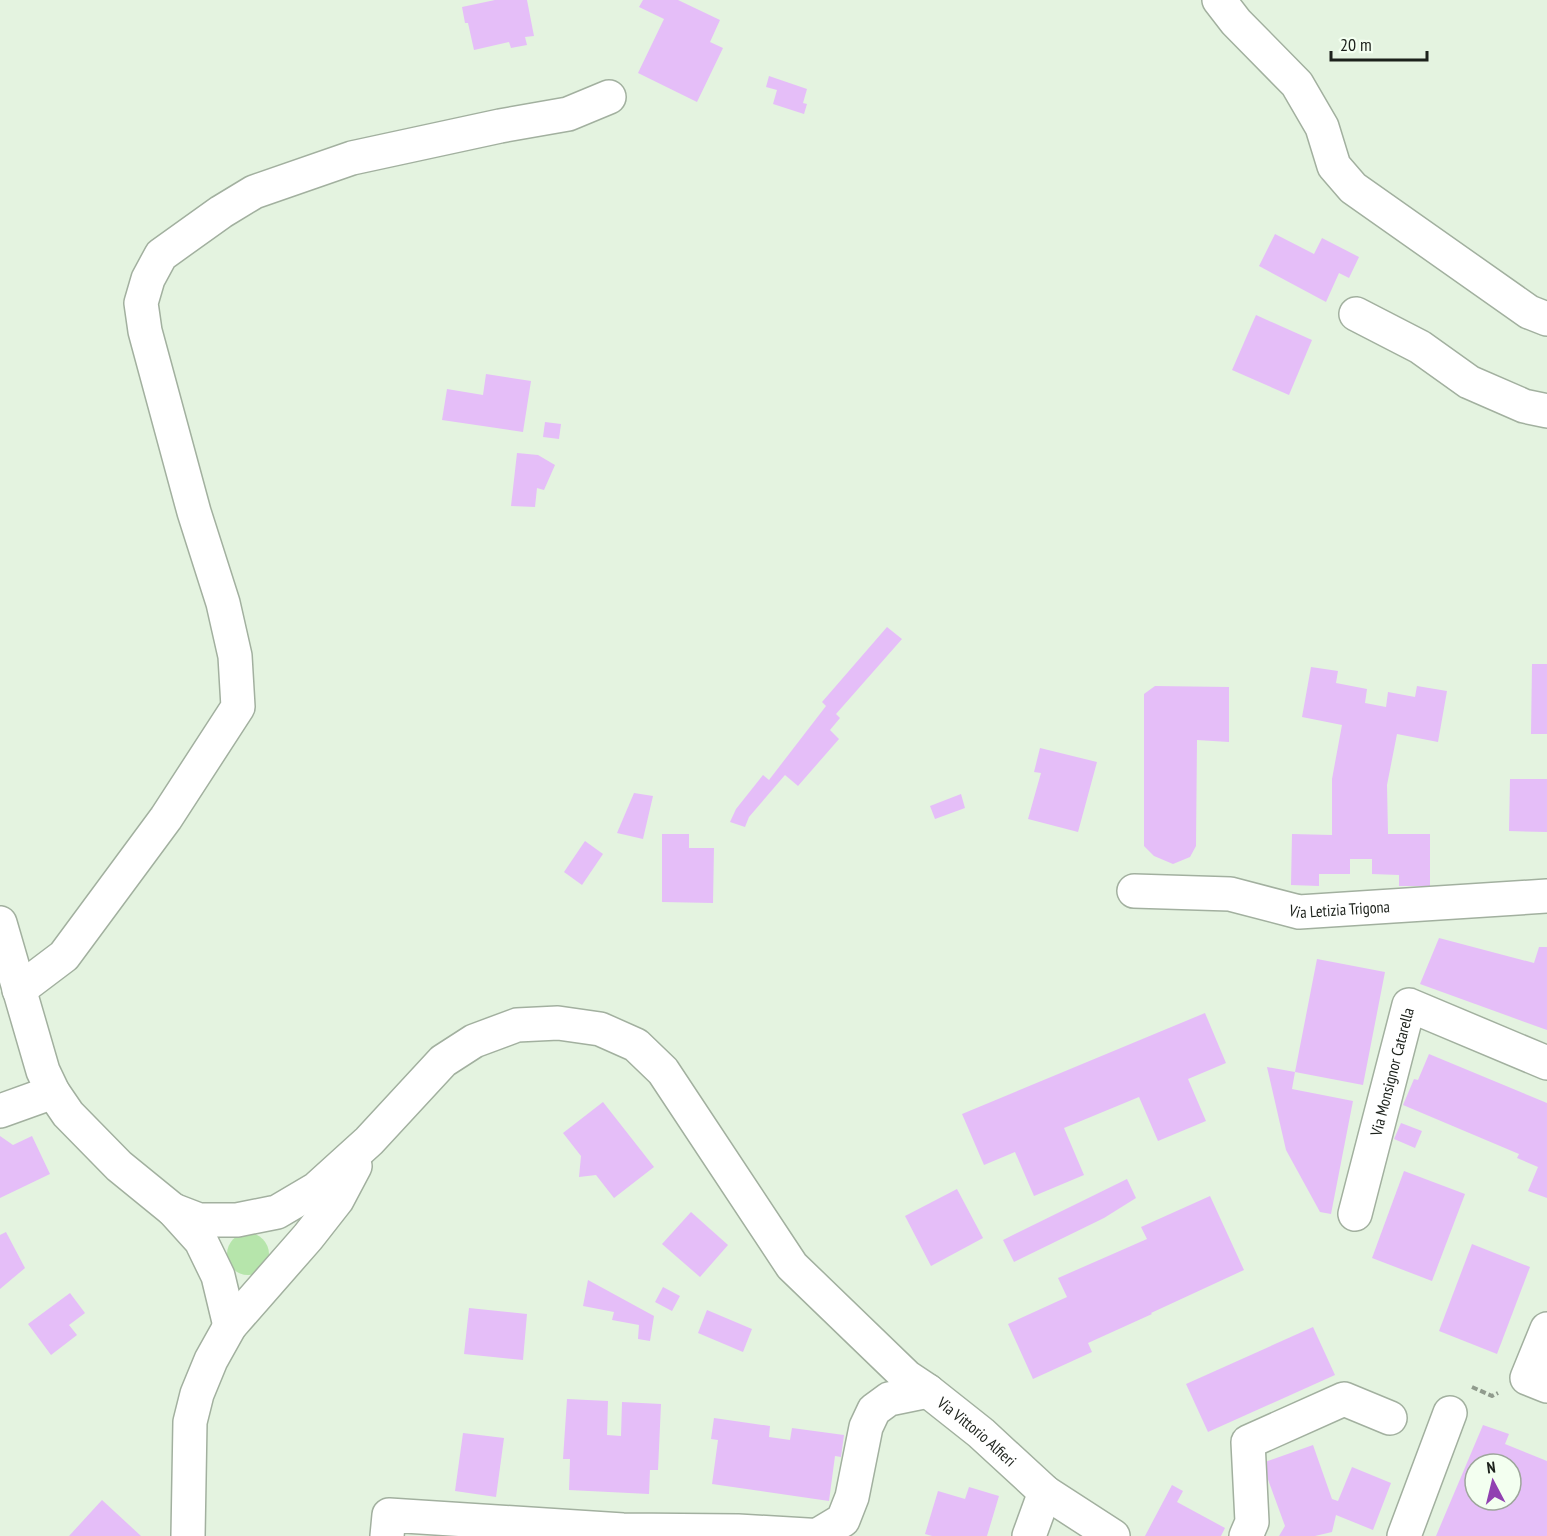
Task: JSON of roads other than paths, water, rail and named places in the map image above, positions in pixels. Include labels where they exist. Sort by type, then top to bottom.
[{"type":"street","points":[[1219,0],[1236,22],[1297,84],[1322,127],[1334,166],[1353,188],[1529,312],[1547,319]]},
{"type":"street","points":[[20,990],[64,956],[166,819],[238,707],[235,656],[223,603],[194,512],[145,331],[141,303],[148,279],[161,255],[221,212],[254,192],[352,158],[500,126],[568,114],[609,97]]},
{"type":"street","points":[[1356,314],[1420,347],[1469,382],[1524,406],[1547,411]]},
{"type":"street","name":"Via Letizia Trigona","points":[[1134,891],[1230,894],[1299,912],[1547,896]]},
{"type":"street","points":[[1,933],[43,1071],[53,1092],[68,1114],[119,1166],[173,1210],[201,1241],[218,1276],[230,1326]]},
{"type":"street","name":"Via Monsignor Catarella","points":[[1355,1214],[1409,1005],[1547,1063]]},
{"type":"street","name":"Via Vittorio Alfieri","points":[[369,1141],[443,1061],[474,1041],[517,1025],[558,1023],[600,1029],[636,1045],[663,1071],[792,1266],[907,1377],[981,1433],[1045,1492],[1113,1536]]},
{"type":"street","points":[[0,1111],[53,1092]]},
{"type":"street","points":[[173,1210],[199,1220],[237,1220],[276,1212],[316,1189],[369,1141]]},
{"type":"street","points":[[188,1536],[190,1422],[196,1394],[211,1360],[230,1326],[308,1237],[337,1200],[369,1141]]},
{"type":"street","points":[[1537,1382],[1547,1329]]},
{"type":"street","points":[[387,1536],[389,1515],[507,1529],[821,1536],[843,1520],[852,1497],[866,1427],[874,1410],[889,1399],[928,1391]]},
{"type":"street","points":[[1246,1536],[1252,1522],[1248,1442],[1344,1399],[1390,1418]]},
{"type":"street","points":[[1404,1536],[1450,1413]]},
{"type":"street","points":[[1029,1536],[1045,1492]]}]
